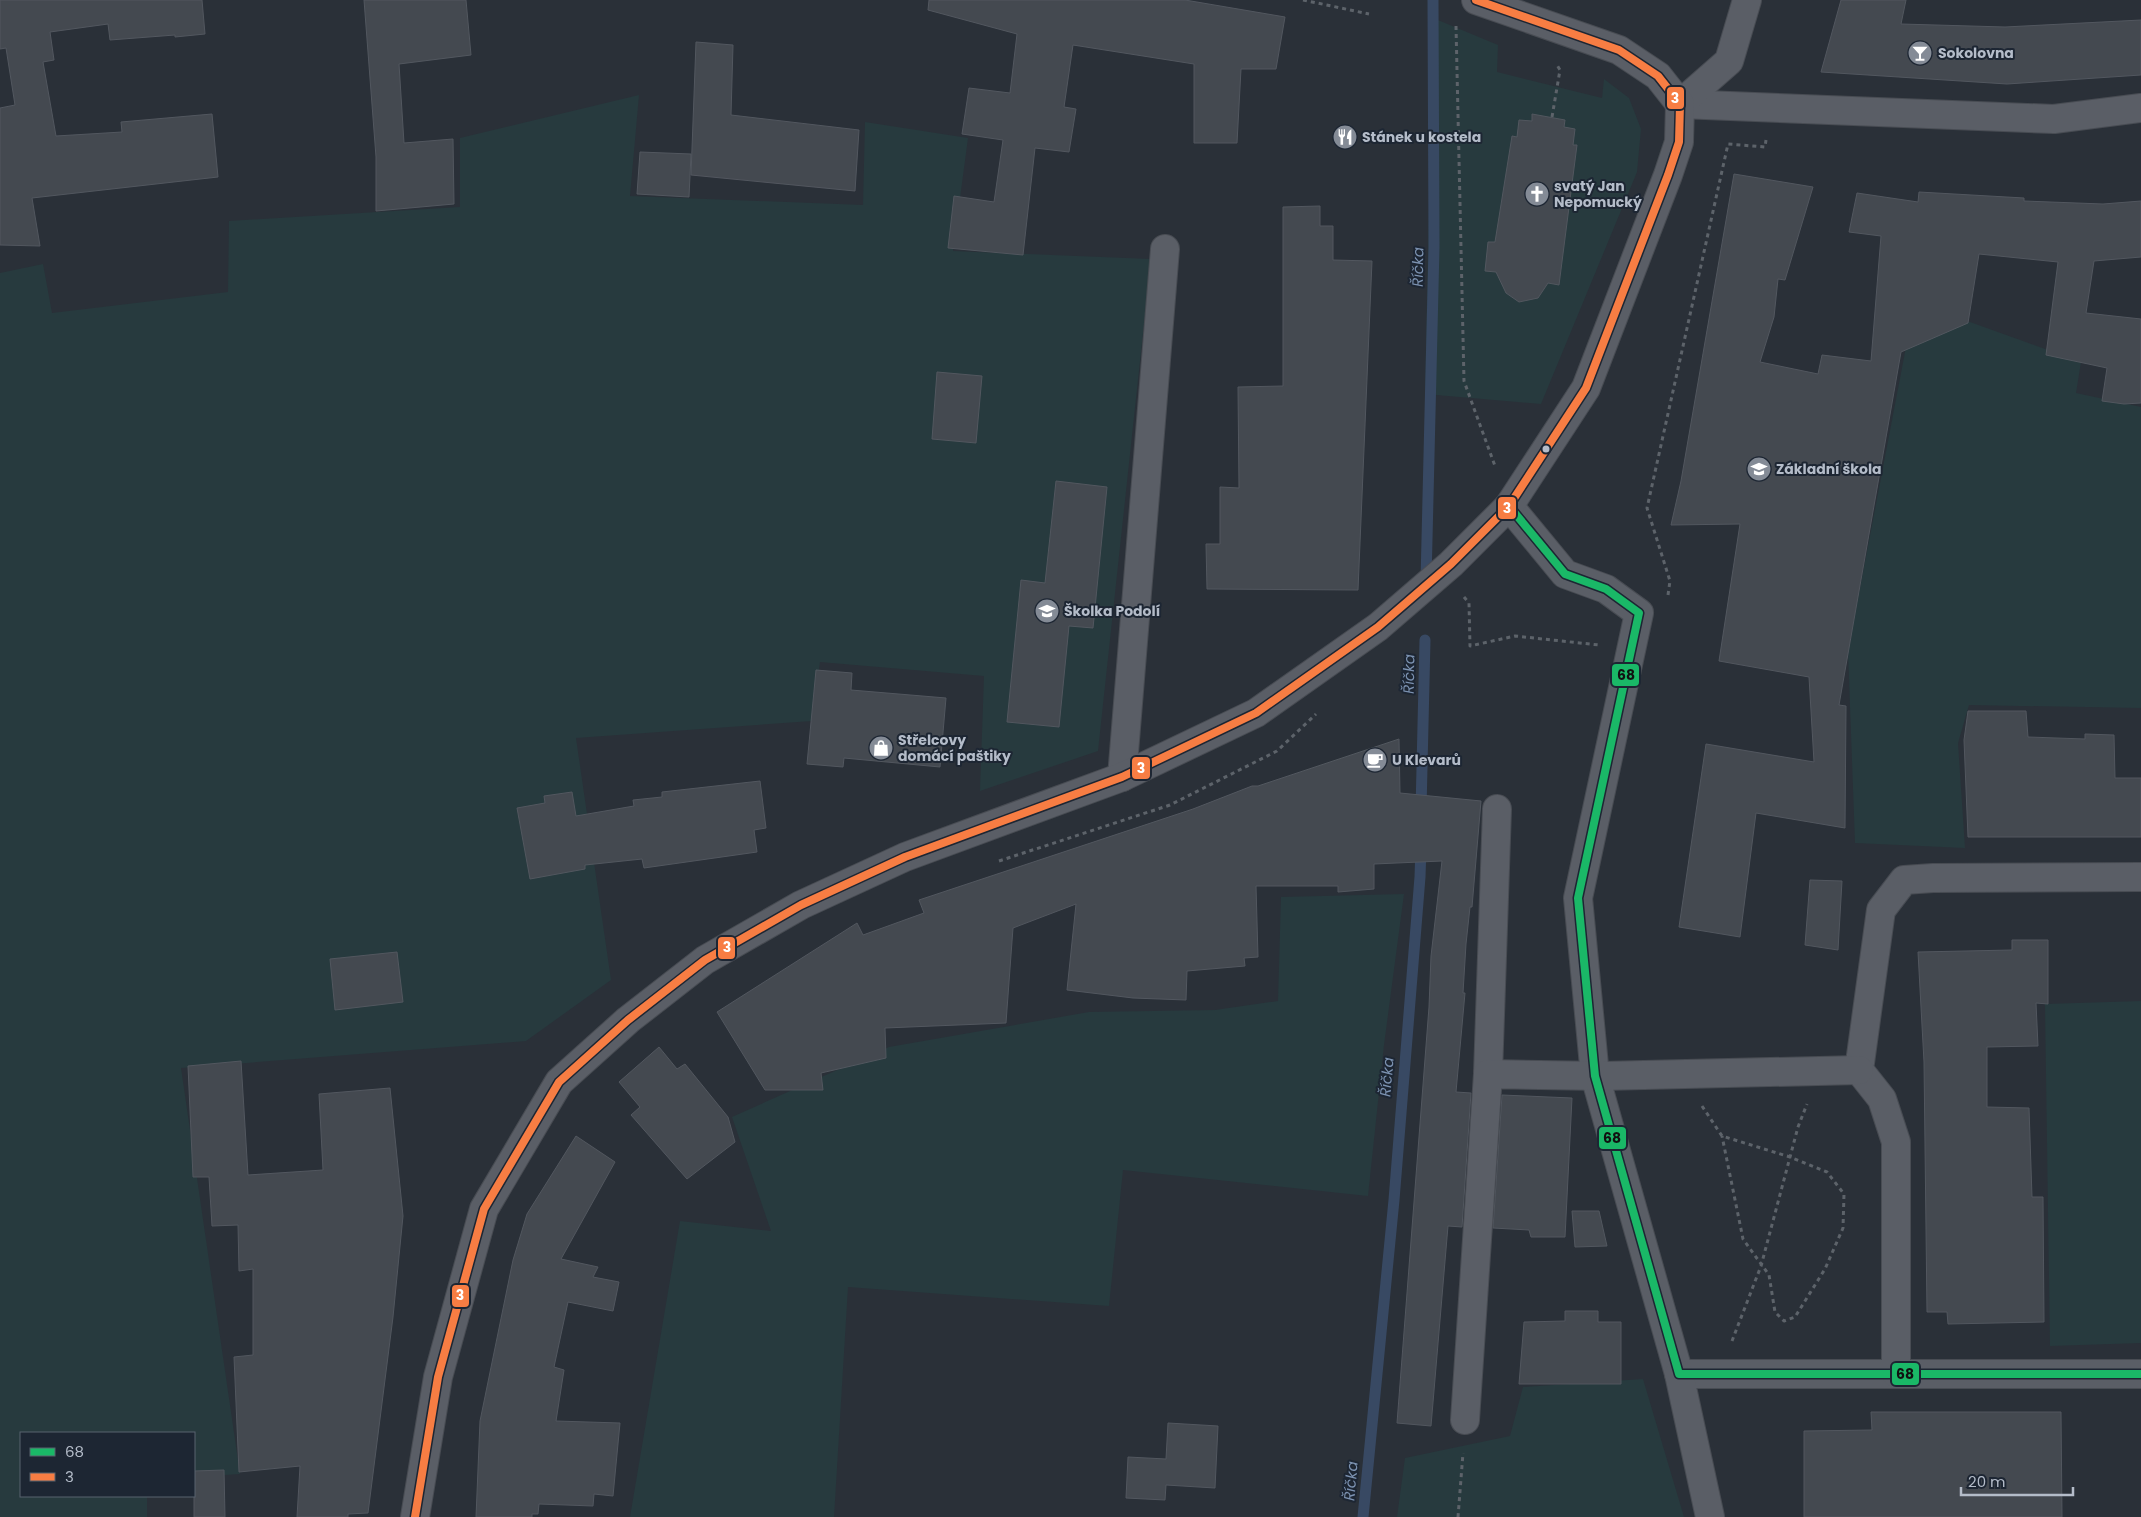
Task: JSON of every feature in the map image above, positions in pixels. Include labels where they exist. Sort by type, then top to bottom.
[{"type":"street","points":[[415,1517],[438,1377],[484,1209],[559,1082],[628,1020],[706,960],[801,905],[905,856],[1122,777],[1256,713],[1378,627],[1451,564],[1509,506],[1586,388],[1671,167],[1679,142],[1680,104],[1658,76],[1619,50],[1476,0]]},
{"type":"street","points":[[1680,104],[1729,61],[1747,0]]},
{"type":"street","points":[[1680,104],[2054,119],[2141,108]]},
{"type":"street","points":[[1122,777],[1165,249]]},
{"type":"street","points":[[1509,506],[1565,574],[1606,590],[1639,613],[1578,898],[1595,1076],[1679,1374],[1710,1517]]},
{"type":"street","points":[[1465,1420],[1488,1074],[1497,809]]},
{"type":"street","points":[[1896,1373],[1896,1142],[1882,1099],[1858,1070],[1882,910],[1904,880],[1933,878],[2141,877]]},
{"type":"street","points":[[1488,1074],[1595,1076],[1858,1070]]},
{"type":"street","points":[[1679,1374],[2141,1374]]},
{"type":"path","points":[[1302,0],[1369,14]]},
{"type":"path","points":[[1456,25],[1464,381],[1509,506]]},
{"type":"path","points":[[1552,117],[1560,70]]},
{"type":"path","points":[[1666,600],[1670,581],[1647,508],[1728,144],[1765,147],[1769,107]]},
{"type":"path","points":[[1463,596],[1469,603],[1470,646],[1515,636],[1632,648]]},
{"type":"path","points":[[992,863],[1170,805],[1277,751],[1319,712]]},
{"type":"path","points":[[1719,1374],[1761,1266],[1798,1127],[1819,1071]]},
{"type":"path","points":[[1681,1074],[1722,1136],[1743,1239],[1769,1275],[1775,1312],[1784,1321],[1795,1318],[1825,1269],[1843,1228],[1844,1194],[1827,1172],[1790,1157],[1722,1136]]},
{"type":"path","points":[[1458,1517],[1465,1420]]},
{"type":"green space","points":[[1433,18],[1498,45],[1497,72],[1602,98],[1604,79],[1629,98],[1641,129],[1637,172],[1541,404],[1425,394]]},
{"type":"green space","points":[[639,95],[630,196],[863,205],[865,122],[968,138],[953,251],[1151,259],[1098,751],[980,791],[984,676],[820,662],[812,721],[576,738],[611,980],[526,1041],[181,1068],[240,1474],[195,1477],[195,1432],[20,1432],[20,1497],[147,1497],[147,1517],[0,1517],[0,273],[43,264],[52,313],[228,292],[229,221],[460,207],[460,138]]},
{"type":"green space","points":[[1970,322],[2081,362],[2076,393],[2141,407],[2141,708],[1969,705],[1958,743],[1965,848],[1855,843],[1848,651],[1910,326]]},
{"type":"green space","points":[[1404,894],[1384,1045],[1368,1196],[1123,1170],[1109,1306],[848,1287],[834,1517],[630,1517],[680,1221],[771,1231],[732,1117],[889,1047],[1089,1012],[1215,1010],[1278,1001],[1281,897]]},
{"type":"green space","points":[[2141,1001],[2141,1343],[2050,1346],[2045,1004]]},
{"type":"green space","points":[[1643,1379],[1684,1517],[1397,1517],[1405,1458],[1510,1436],[1523,1387]]},
{"type":"building","points":[[0,0],[202,0],[205,34],[110,40],[108,24],[50,32],[54,60],[43,62],[56,136],[122,132],[121,122],[212,114],[218,177],[32,198],[40,246],[0,245],[0,108],[15,105],[6,48],[0,49]]},
{"type":"building","points":[[364,0],[466,0],[471,55],[399,64],[404,143],[453,139],[454,204],[376,211],[376,157]]},
{"type":"building","points":[[929,0],[1185,0],[1285,17],[1276,69],[1241,69],[1237,143],[1194,143],[1194,64],[1073,45],[1064,107],[1076,109],[1069,152],[1035,148],[1023,255],[948,248],[954,196],[994,202],[1003,140],[962,134],[969,88],[1010,93],[1017,34],[928,10]]},
{"type":"building","points":[[1841,0],[1906,0],[1901,24],[2005,27],[2141,20],[2141,75],[2007,84],[1821,72]]},
{"type":"building","points":[[696,42],[733,45],[731,115],[859,130],[855,191],[691,175]]},
{"type":"building","name":"svatý Jan Nepomucký","points":[[1532,114],[1565,120],[1564,127],[1575,129],[1573,145],[1577,145],[1559,285],[1548,283],[1538,298],[1519,302],[1506,293],[1496,272],[1485,271],[1488,242],[1495,242],[1512,136],[1517,137],[1519,120],[1532,121]]},
{"type":"building","points":[[640,152],[691,154],[689,197],[637,194]]},
{"type":"building","points":[[1734,174],[1813,187],[1785,280],[1778,279],[1774,317],[1760,362],[1818,374],[1822,355],[1871,361],[1881,236],[1849,232],[1857,193],[1918,202],[1919,192],[2024,198],[2024,201],[2103,204],[2141,201],[2141,257],[2094,261],[2086,313],[2141,319],[2141,403],[2124,404],[2102,401],[2107,368],[2046,355],[2058,262],[1979,254],[1968,323],[1901,352],[1839,705],[1846,706],[1845,828],[1756,813],[1740,937],[1679,927],[1706,744],[1814,762],[1809,677],[1719,661],[1740,524],[1671,525],[1681,481]]},
{"type":"building","points":[[1320,206],[1320,226],[1333,226],[1333,260],[1372,261],[1358,590],[1207,589],[1206,544],[1220,544],[1220,487],[1239,488],[1238,387],[1283,386],[1283,207]]},
{"type":"building","points":[[937,372],[982,376],[976,443],[932,439]]},
{"type":"building","points":[[1056,481],[1107,487],[1093,628],[1069,626],[1059,727],[1007,722],[1021,580],[1045,583]]},
{"type":"building","points":[[816,670],[852,673],[851,690],[946,698],[940,767],[844,758],[843,767],[807,764]]},
{"type":"building","points":[[1968,711],[2026,711],[2028,737],[2085,739],[2085,734],[2114,735],[2115,778],[2141,778],[2141,837],[1968,837],[1964,740]]},
{"type":"building","points":[[1399,739],[1400,793],[1481,801],[1472,907],[1470,907],[1466,944],[1463,993],[1465,993],[1456,1092],[1471,1093],[1462,1227],[1448,1226],[1431,1426],[1397,1423],[1429,1007],[1431,956],[1442,861],[1374,864],[1374,889],[1338,892],[1338,886],[1256,886],[1258,957],[1244,958],[1245,966],[1187,971],[1186,1000],[1133,998],[1067,990],[1076,904],[1013,928],[1006,1023],[885,1028],[886,1058],[821,1073],[823,1090],[765,1090],[717,1012],[857,923],[863,935],[924,913],[919,900],[1193,809],[1252,786],[1258,786]]},
{"type":"building","points":[[760,781],[766,828],[754,830],[757,852],[644,868],[642,859],[585,865],[585,869],[530,879],[517,808],[545,803],[544,796],[572,792],[576,816],[634,806],[633,800],[662,797],[662,792]]},
{"type":"building","points":[[1810,880],[1842,881],[1838,950],[1805,945]]},
{"type":"building","points":[[2012,940],[2048,940],[2048,1004],[2036,1003],[2038,1046],[1987,1047],[1987,1107],[2029,1108],[2032,1197],[2043,1197],[2044,1322],[1948,1324],[1947,1312],[1927,1312],[1924,1062],[1918,952],[2012,950]]},
{"type":"building","points":[[397,952],[403,1002],[335,1010],[330,959]]},
{"type":"building","points":[[659,1047],[677,1069],[685,1064],[728,1117],[735,1142],[687,1179],[631,1115],[640,1107],[619,1082]]},
{"type":"building","points":[[241,1061],[248,1175],[323,1170],[319,1094],[390,1088],[403,1216],[393,1317],[368,1513],[348,1514],[348,1517],[297,1517],[300,1466],[239,1472],[234,1357],[253,1355],[253,1269],[239,1271],[238,1225],[212,1226],[209,1177],[193,1177],[188,1066]]},
{"type":"building","points":[[1502,1095],[1572,1098],[1565,1237],[1531,1237],[1529,1230],[1493,1228]]},
{"type":"building","points":[[576,1136],[615,1162],[561,1259],[598,1267],[593,1277],[619,1282],[613,1311],[568,1302],[554,1367],[564,1370],[556,1421],[620,1423],[613,1496],[594,1494],[593,1506],[539,1504],[538,1514],[532,1514],[532,1517],[476,1517],[480,1421],[513,1260],[527,1214]]},
{"type":"building","points":[[1572,1211],[1599,1211],[1607,1246],[1575,1247]]},
{"type":"building","points":[[1565,1311],[1598,1311],[1598,1322],[1621,1322],[1621,1384],[1519,1384],[1524,1322],[1565,1321]]},
{"type":"building","points":[[1871,1412],[2061,1412],[2062,1517],[1804,1517],[1804,1431],[1872,1430]]},
{"type":"building","points":[[1168,1423],[1218,1426],[1215,1488],[1166,1485],[1165,1500],[1126,1498],[1128,1457],[1166,1459]]},
{"type":"building","points":[[224,1470],[225,1517],[194,1517],[195,1471]]},
{"type":"waterway","name":"Říčka","points":[[1426,581],[1434,247],[1433,0]]},
{"type":"waterway","name":"Říčka","points":[[1421,810],[1425,640]]},
{"type":"waterway","name":"Říčka","points":[[1363,1517],[1394,1200],[1421,846]]},
{"type":"transit line","name":"3","points":[[415,1517],[438,1377],[484,1209],[559,1082],[628,1020],[705,960],[801,905],[905,857],[1122,777],[1256,713],[1378,627],[1451,564],[1509,506],[1586,388],[1679,142],[1680,104],[1658,76],[1619,50],[1476,0]]},
{"type":"transit line","name":"68","points":[[1509,506],[1565,574],[1606,589],[1639,613],[1578,898],[1595,1076],[1679,1374],[2141,1374]]},
{"type":"place","name":"Sokolovna","points":[[1920,53]]},
{"type":"place","name":"Stánek u kostela","points":[[1345,137]]},
{"type":"place","name":"svatý Jan Nepomucký","points":[[1537,194]]},
{"type":"place","name":"Základní škola","points":[[1759,469]]},
{"type":"place","name":"Školka Podolí","points":[[1047,611]]},
{"type":"place","name":"Střelcovy domácí paštiky","points":[[881,748]]},
{"type":"place","name":"U Klevarů","points":[[1375,760]]}]
